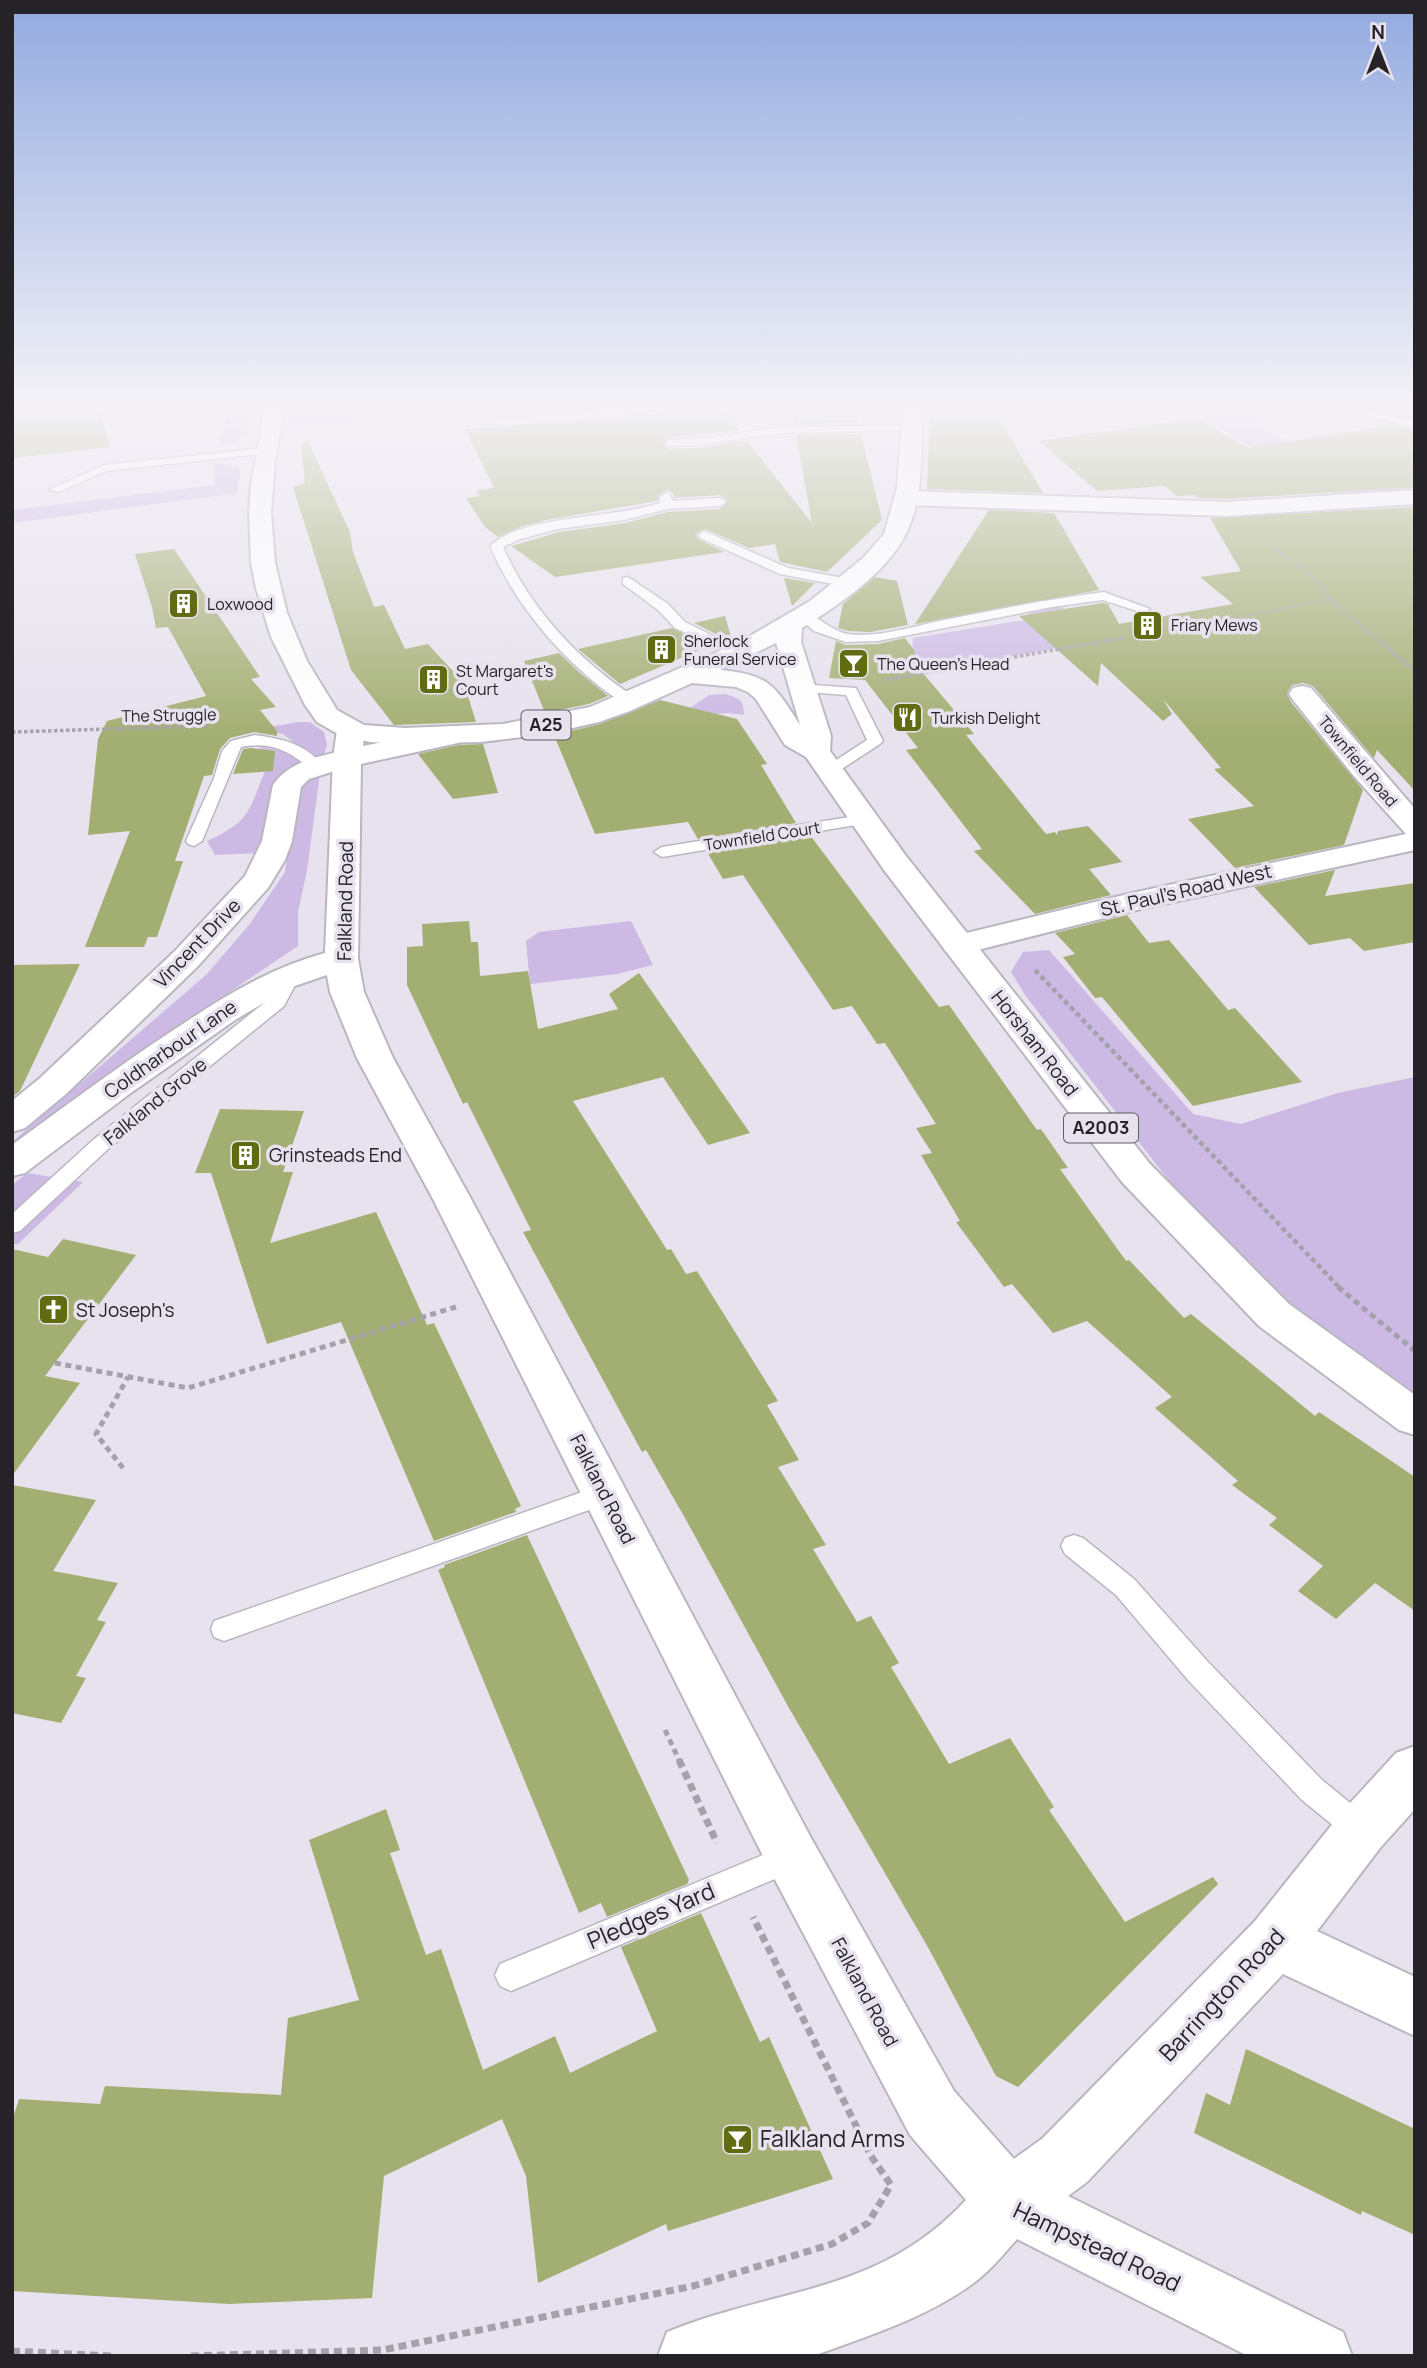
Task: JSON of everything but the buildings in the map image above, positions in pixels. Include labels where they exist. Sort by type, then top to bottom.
[{"type":"street","points":[[260,516],[260,544],[271,609],[296,665],[326,715],[349,744]]},
{"type":"street","name":"A25","points":[[631,701],[798,622],[849,583],[881,553],[895,534],[901,516]]},
{"type":"street","name":"Horsham Road","points":[[798,622],[788,642],[822,761],[862,820],[958,945],[1136,1173],[1274,1315],[1415,1418]]},
{"type":"street","name":"A2003","points":[[689,675],[740,680],[757,686],[766,694],[795,739],[822,761]]},
{"type":"street","name":"Townfield Road","points":[[1302,694],[1415,827]]},
{"type":"street","name":"Vincent Drive","points":[[12,1120],[53,1086],[186,959],[257,881],[270,860],[277,841],[287,785],[299,773],[349,744],[533,728],[590,716],[631,701]]},
{"type":"street","name":"Falkland Road","points":[[349,744],[341,959],[347,992],[375,1058],[452,1199],[792,1857],[932,2113],[1009,2201]]},
{"type":"street","name":"St. Paul's Road West","points":[[958,945],[1132,902],[1415,841]]},
{"type":"street","name":"Coldharbour Lane","points":[[12,1164],[124,1079],[260,988],[292,974],[341,959]]},
{"type":"street","name":"Barrington Road","points":[[1009,2201],[1065,2160],[1275,1941],[1361,1830],[1415,1770]]},
{"type":"street","points":[[1275,1941],[1415,2007]]},
{"type":"street","name":"Hampstead Road","points":[[691,2356],[742,2343],[879,2300],[949,2261],[1009,2201],[1319,2356]]},
{"type":"lane","points":[[628,516],[551,526],[511,537],[496,546],[511,581],[564,645],[606,686],[631,701]]},
{"type":"lane","points":[[704,535],[785,571],[849,583]]},
{"type":"lane","points":[[628,581],[663,607],[680,625],[739,652]]},
{"type":"lane","points":[[798,622],[846,638],[878,637],[1052,603],[1104,596],[1143,609]]},
{"type":"lane","points":[[800,688],[851,691],[875,741],[822,761]]},
{"type":"lane","points":[[194,841],[208,804],[222,778],[230,751],[236,744],[255,740],[281,743],[300,752],[315,766]]},
{"type":"lane","name":"Townfield Court","points":[[663,852],[862,820]]},
{"type":"lane","name":"Falkland Grove","points":[[12,1226],[100,1146],[277,1002],[292,974]]},
{"type":"lane","points":[[225,1629],[605,1494]]},
{"type":"lane","points":[[1074,1546],[1125,1587],[1198,1671],[1303,1780],[1361,1830]]},
{"type":"lane","name":"Pledges Yard","points":[[511,1975],[792,1857]]},
{"type":"path","points":[[1234,516],[1318,581],[1331,599],[1415,671]]},
{"type":"path","points":[[1161,632],[1331,599]]},
{"type":"path","points":[[851,691],[855,684],[1124,638]]},
{"type":"path","name":"The Struggle","points":[[12,732],[210,726]]},
{"type":"path","points":[[1003,935],[1012,948],[1043,977],[1351,1300],[1415,1351]]},
{"type":"path","points":[[452,1295],[464,1319]]},
{"type":"path","points":[[55,1363],[187,1388],[458,1307]]},
{"type":"path","points":[[123,1468],[96,1434],[128,1377]]},
{"type":"path","points":[[191,2356],[383,2350],[693,2286],[832,2244],[868,2223],[891,2185],[871,2156],[734,1881],[660,1719]]},
{"type":"path","points":[[12,2351],[111,2356]]},
{"type":"shaded area","points":[[12,516],[68,516],[12,523]]},
{"type":"shaded area","points":[[1061,606],[1090,629],[1085,643],[920,673],[921,659],[912,658],[913,638],[1031,619],[1028,613]]},
{"type":"shaded area","points":[[725,694],[740,700],[744,715],[727,713],[674,719],[709,695]]},
{"type":"shaded area","points":[[310,722],[324,732],[327,745],[323,758],[311,756],[283,734],[257,729]]},
{"type":"shaded area","points":[[263,747],[291,753],[303,764],[261,853],[215,855],[207,841],[240,821],[251,806],[265,771],[273,771],[274,755],[251,751]]},
{"type":"shaded area","points":[[320,774],[307,870],[298,912],[298,946],[170,1032],[12,1151],[12,1142],[206,975],[249,925],[285,872],[297,786],[307,776]]},
{"type":"shaded area","points":[[631,921],[653,965],[617,974],[530,984],[526,941],[539,932]]},
{"type":"shaded area","points":[[1049,950],[1193,1114],[1241,1124],[1338,1093],[1415,1077],[1415,1398],[1277,1295],[1183,1199],[1025,995],[1011,972],[1023,952]]},
{"type":"shaded area","points":[[27,1173],[83,1182],[18,1244],[12,1244],[12,1185]]},
{"type":"place","name":"Loxwood","points":[[184,604]]},
{"type":"place","name":"Friary Mews","points":[[1148,625]]},
{"type":"place","name":"Sherlock Funeral Service","points":[[661,650]]},
{"type":"place","name":"The Queen's Head","points":[[854,664]]},
{"type":"place","name":"St Margaret's Court","points":[[433,680]]},
{"type":"place","name":"Turkish Delight","points":[[908,718]]},
{"type":"place","name":"Grinsteads End","points":[[246,1155]]},
{"type":"place","name":"St Joseph's","points":[[53,1310]]},
{"type":"place","name":"Falkland Arms","points":[[737,2139]]}]
